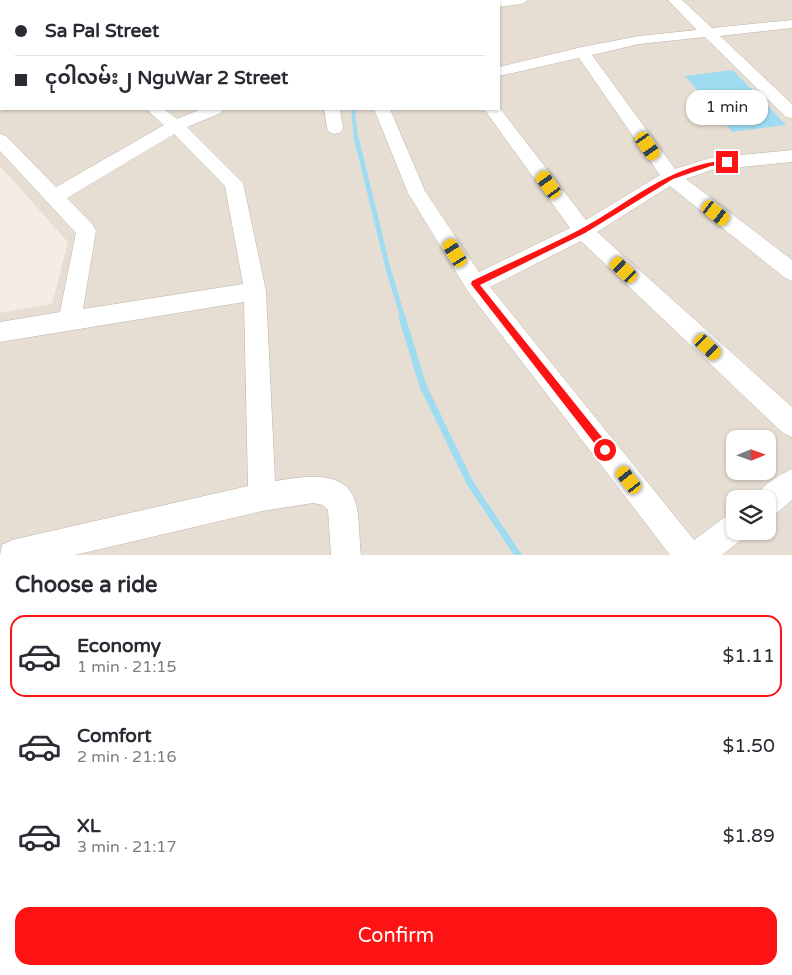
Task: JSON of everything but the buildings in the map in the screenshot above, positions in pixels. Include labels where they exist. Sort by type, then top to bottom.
[{"type":"street","points":[[500,3],[522,0]]},
{"type":"street","points":[[674,0],[792,113]]},
{"type":"street","points":[[500,71],[639,40],[792,24]]},
{"type":"street","points":[[582,52],[671,177],[792,272]]},
{"type":"street","points":[[155,110],[175,126],[234,183],[255,291],[262,497]]},
{"type":"street","points":[[54,197],[175,126],[213,110]]},
{"type":"street","points":[[332,110],[335,128]]},
{"type":"street","points":[[382,110],[417,193],[475,284],[688,555]]},
{"type":"street","points":[[493,110],[583,231],[792,424]]},
{"type":"street","points":[[0,140],[86,231],[70,319]]},
{"type":"street","points":[[475,284],[583,231],[671,177],[710,164],[792,156]]},
{"type":"street","points":[[0,332],[70,319],[255,291]]},
{"type":"street","points":[[776,496],[792,483]]},
{"type":"street","points":[[12,555],[55,550],[262,497],[313,490],[330,492],[342,504],[346,555]]},
{"type":"street","points":[[698,555],[726,534]]},
{"type":"shaded area","points":[[500,0],[792,0],[792,555],[0,555],[0,313],[52,304],[68,242],[0,166],[0,110],[500,110]]},
{"type":"water","points":[[733,70],[786,125],[732,132],[685,76]]},
{"type":"waterway","points":[[353,110],[356,138]]},
{"type":"waterway","points":[[356,137],[389,272],[403,318]]},
{"type":"waterway","points":[[402,317],[423,386],[470,483],[518,555]]},
{"type":"route","points":[[605,450],[475,284],[583,231],[671,177],[710,164],[727,162]]}]
